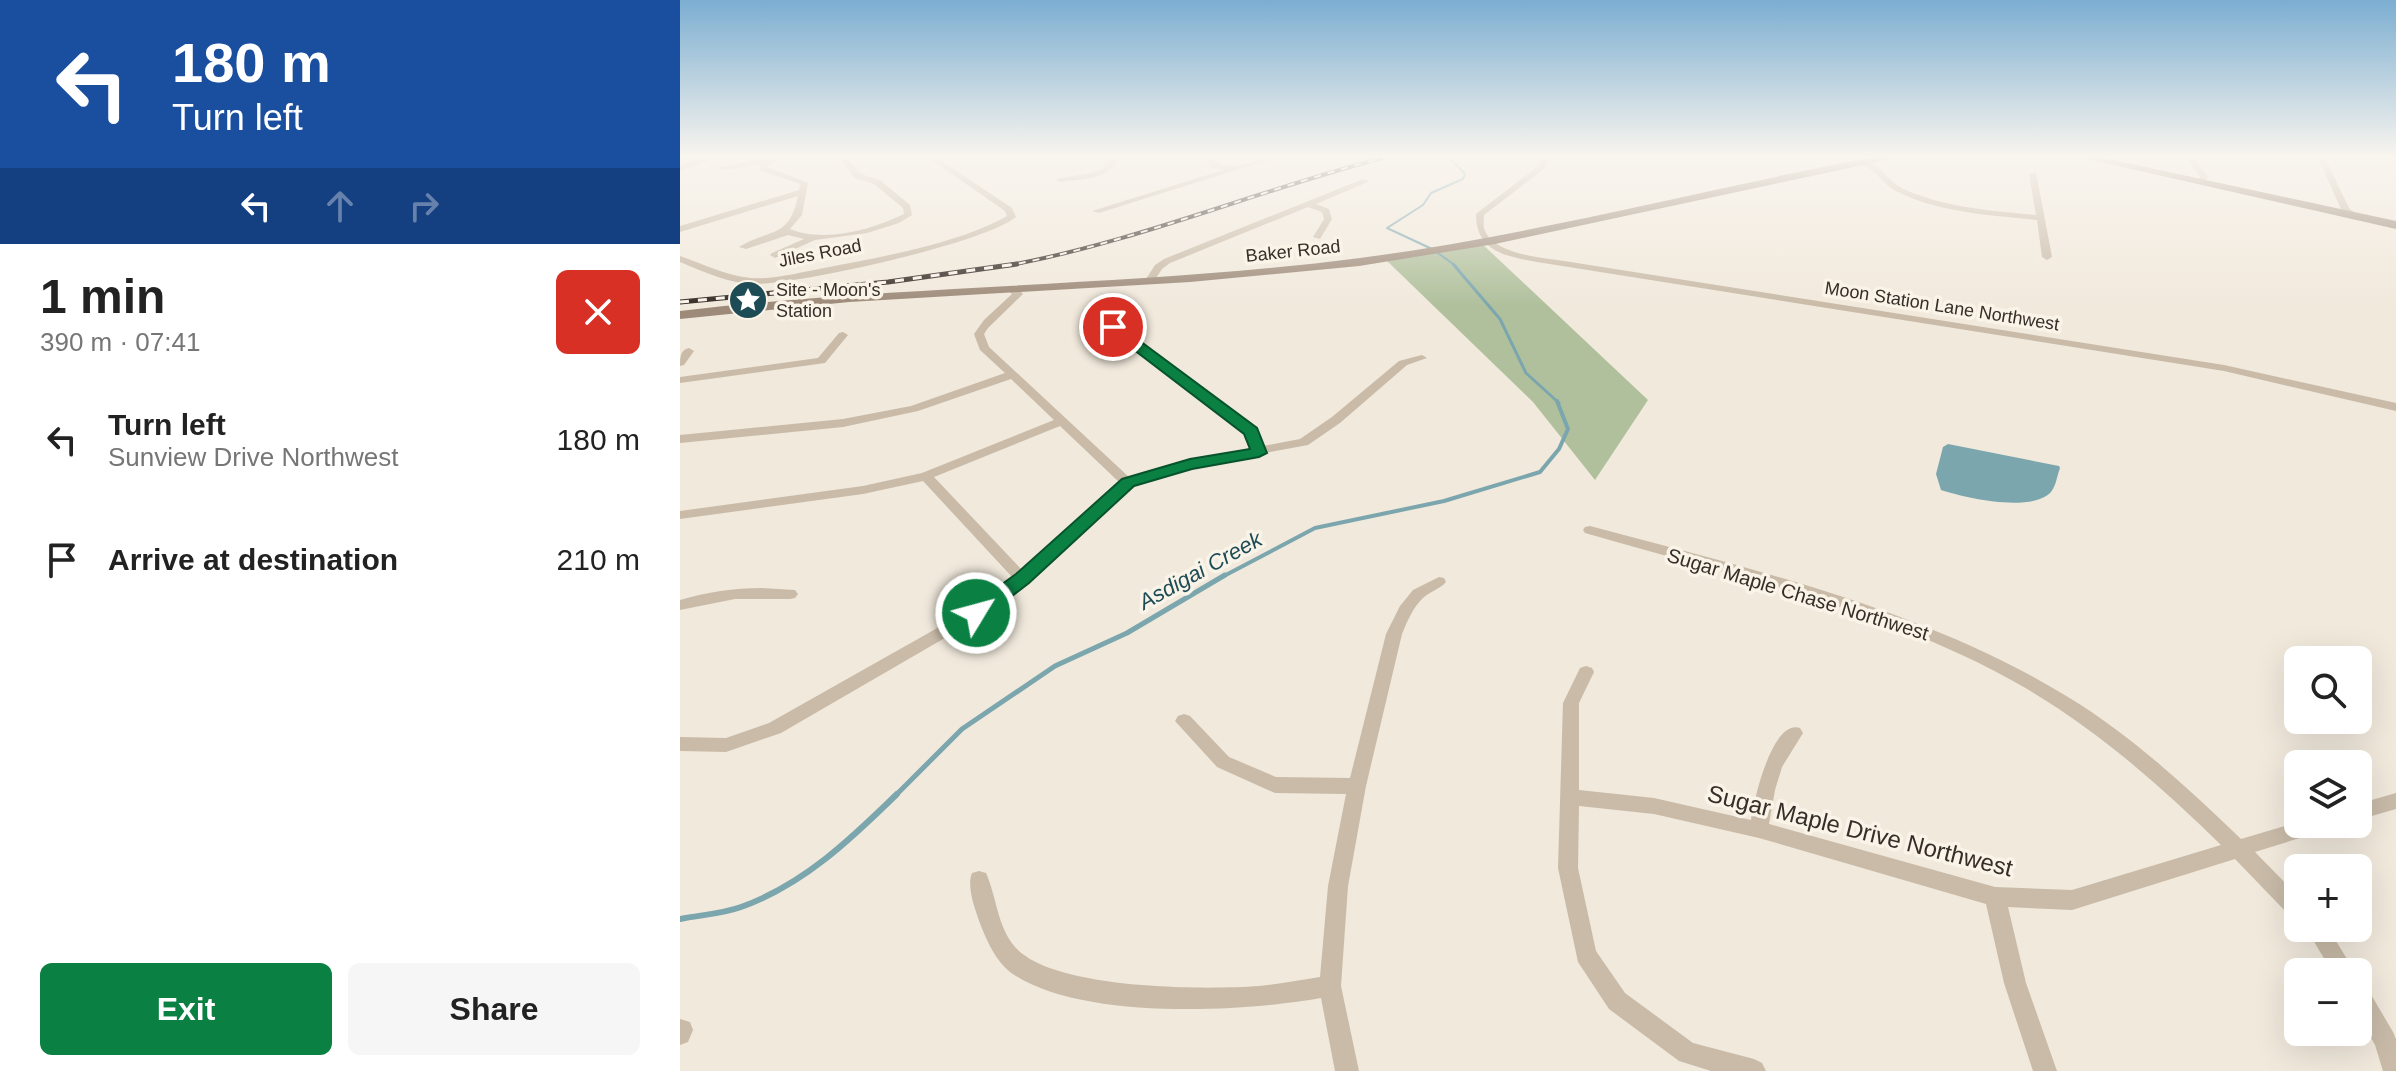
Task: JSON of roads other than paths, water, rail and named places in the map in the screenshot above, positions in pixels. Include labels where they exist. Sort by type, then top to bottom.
[{"type":"main road","name":"Baker Road","points":[[680,315],[812,300],[1280,271],[1363,262],[1652,206]]},
{"type":"main road","points":[[2306,206],[2396,225]]},
{"type":"street","points":[[682,225],[751,206]]},
{"type":"street","points":[[787,232],[785,227],[798,215],[800,206]]},
{"type":"street","points":[[775,255],[812,238],[884,226],[908,215],[910,211],[904,206]]},
{"type":"street","name":"Jiles Road","points":[[680,259],[762,281],[956,241],[995,229],[1012,217],[1003,206]]},
{"type":"street","points":[[1096,211],[1112,206]]},
{"type":"street","points":[[1151,279],[1158,267],[1167,261],[1303,206]]},
{"type":"street","points":[[1313,206],[1326,211],[1328,219],[1317,237]]},
{"type":"street","points":[[1483,240],[1478,226],[1480,214],[1490,206]]},
{"type":"street","points":[[1955,206],[2040,218]]},
{"type":"street","points":[[2038,206],[2047,257]]},
{"type":"street","points":[[2344,206],[2354,217]]},
{"type":"street","points":[[682,225],[708,212]]},
{"type":"street","points":[[743,247],[787,232],[812,238]]},
{"type":"street","name":"Moon Station Lane Northwest","points":[[1483,240],[1503,252],[1564,264],[2224,368],[2396,407]]},
{"type":"street","points":[[1015,289],[1018,294],[1000,308],[979,334],[984,348],[1128,483]]},
{"type":"street","points":[[1086,320],[1113,327],[1251,432],[1259,453]]},
{"type":"street","points":[[680,380],[813,363],[827,358],[843,335]]},
{"type":"street","points":[[680,363],[689,351]]},
{"type":"street","points":[[680,744],[726,745],[775,728],[976,613],[1022,579],[1128,483],[1190,464],[1304,442],[1336,420],[1403,363],[1422,358]]},
{"type":"street","points":[[680,439],[843,423],[914,409],[1011,375]]},
{"type":"street","points":[[680,515],[863,490],[926,476],[1060,422]]},
{"type":"street","points":[[926,476],[1022,579]]},
{"type":"street","name":"Sugar Maple Chase Northwest","points":[[1590,530],[1903,623],[2027,681],[2105,731],[2188,797],[2284,896]]},
{"type":"street","points":[[1347,1071],[1330,986],[1338,886],[1357,786],[1394,634],[1405,610],[1418,594],[1439,582]]},
{"type":"street","points":[[680,605],[707,596],[756,591],[790,594]]},
{"type":"street","points":[[1586,672],[1571,703],[1568,868],[1586,955],[1617,1001],[1687,1053],[1754,1071]]},
{"type":"street","points":[[1184,721],[1223,762],[1275,785],[1357,786]]},
{"type":"street","points":[[1759,830],[1763,794],[1775,758],[1794,733]]},
{"type":"street","name":"Sugar Maple Drive Northwest","points":[[1570,797],[1654,806],[1759,830],[1995,897],[2072,900],[2284,834]]},
{"type":"street","points":[[2372,808],[2396,801]]},
{"type":"street","points":[[979,880],[989,926],[1016,964],[1069,987],[1150,995],[1255,998],[1330,986]]},
{"type":"street","points":[[1995,897],[2015,983],[2045,1071]]},
{"type":"street","points":[[2372,1018],[2385,1040],[2395,1071]]},
{"type":"water","points":[[1948,444],[2059,466],[2053,490],[2042,498],[2014,503],[1966,497],[1941,490],[1936,474],[1943,447]]},
{"type":"waterway","name":"Asdigai Creek","points":[[1421,206],[1387,228],[1432,249]]},
{"type":"waterway","name":"Asdigai Creek","points":[[1435,251],[1456,266]]},
{"type":"waterway","name":"Asdigai Creek","points":[[1453,264],[1500,319],[1526,373],[1557,401]]},
{"type":"waterway","name":"Asdigai Creek","points":[[1222,577],[1315,528],[1444,501],[1540,472],[1559,449],[1568,429],[1557,401]]},
{"type":"waterway","name":"Asdigai Creek","points":[[897,794],[962,729],[1055,666],[1127,633],[1225,575]]},
{"type":"waterway","name":"Asdigai Creek","points":[[680,919],[734,909],[785,886],[844,844],[897,794]]},
{"type":"railway","points":[[1010,265],[1103,243],[1224,206]]},
{"type":"railway","points":[[1010,265],[1017,264]]},
{"type":"railway","points":[[680,302],[888,282],[1010,265]]},
{"type":"railway","points":[[1005,266],[1010,265]]},
{"type":"place","name":"Site - Moon's Station","points":[[748,300]]}]
